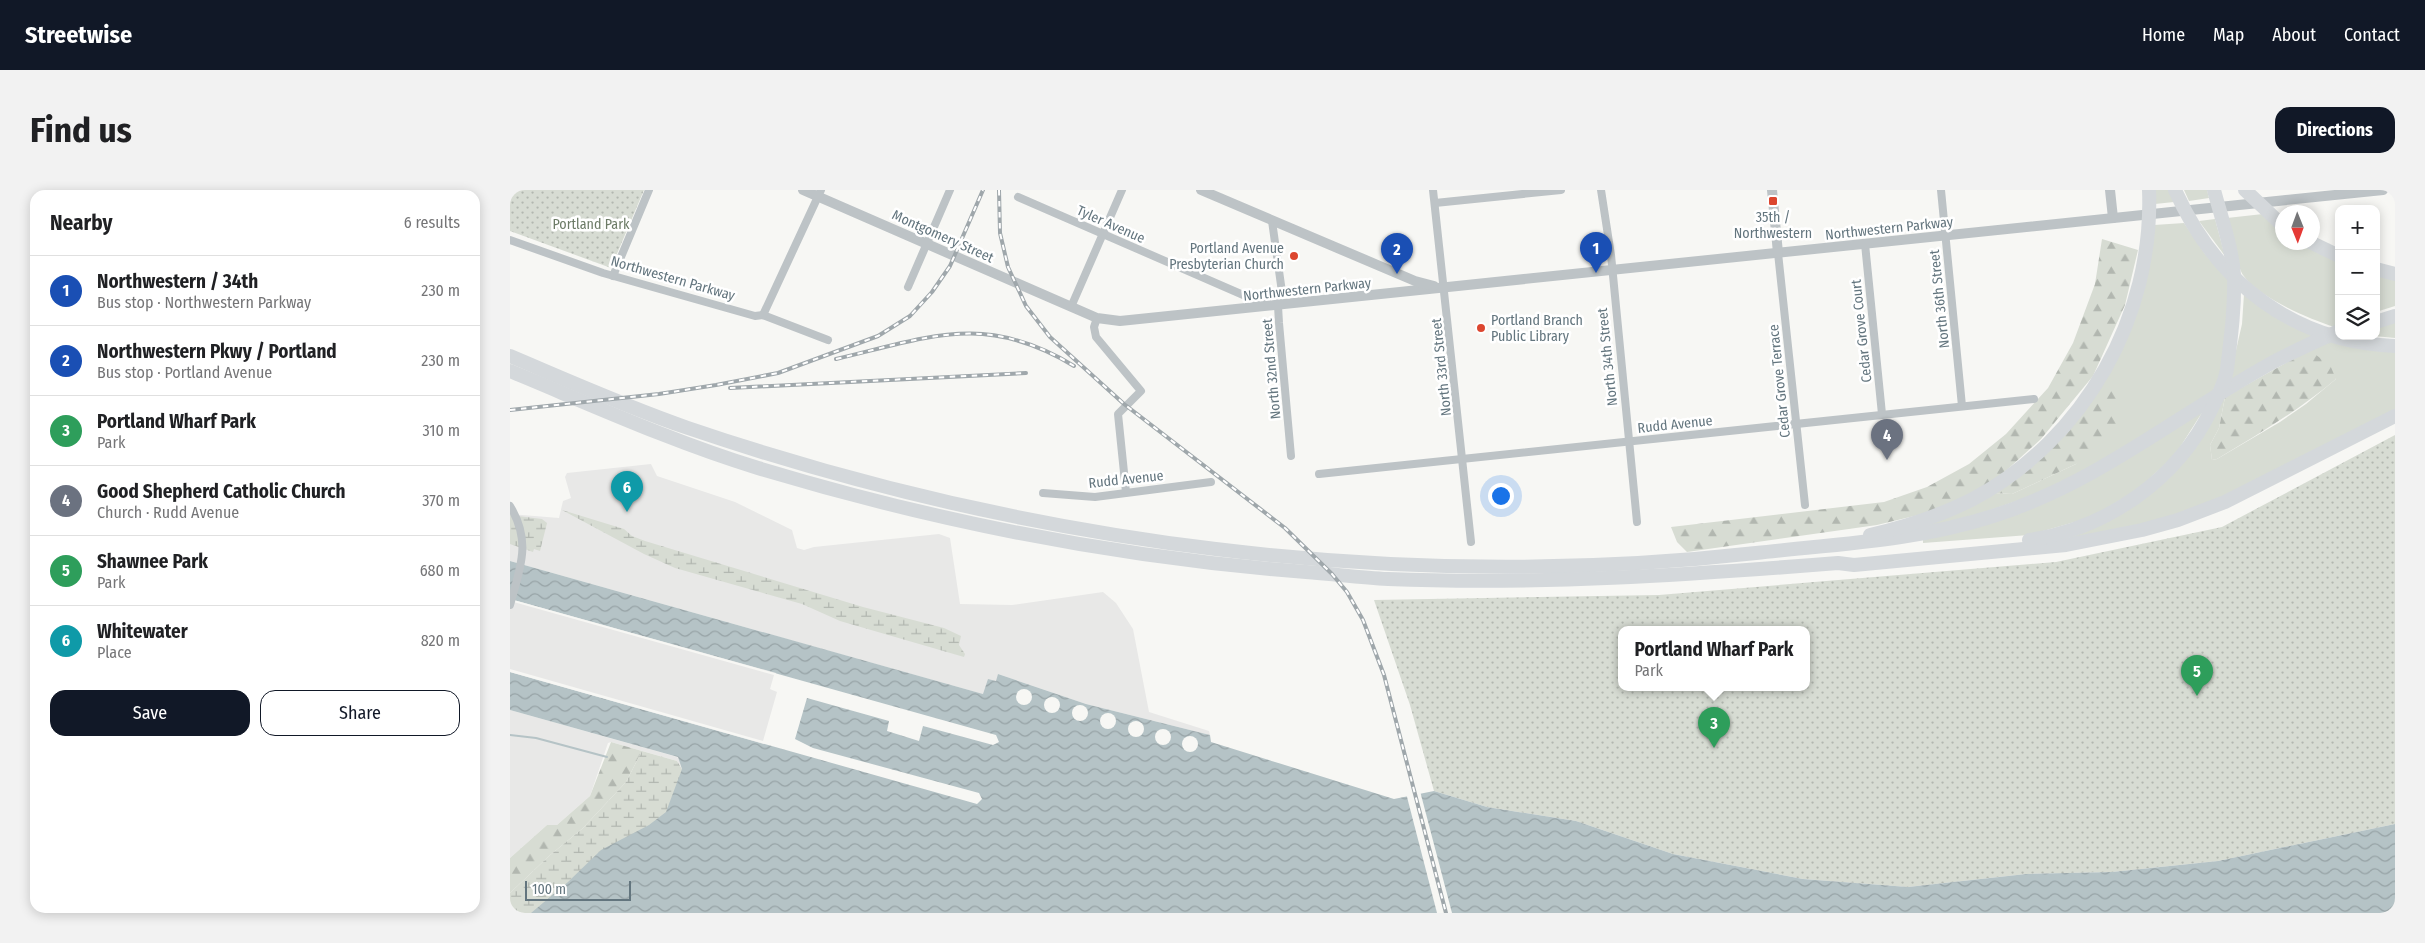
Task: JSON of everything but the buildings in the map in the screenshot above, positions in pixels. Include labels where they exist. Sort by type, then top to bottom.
[{"type":"highway","points":[[1831,544],[1915,523],[1952,509],[2001,481],[2044,447],[2086,399],[2114,354],[2137,294],[2146,249],[2149,190]]},
{"type":"highway","points":[[2175,190],[2196,232],[2229,274],[2255,296],[2281,313],[2318,331],[2348,340],[2395,346]]},
{"type":"highway","points":[[1838,563],[1854,557],[2024,541],[2072,530],[2108,514],[2141,493],[2170,468],[2193,439],[2214,404],[2227,369],[2234,314],[2234,273],[2214,190]]},
{"type":"highway","points":[[2245,191],[2275,219]]},
{"type":"highway","points":[[2320,247],[2335,254]]},
{"type":"highway","points":[[2380,270],[2395,274]]},
{"type":"highway","points":[[2380,316],[2395,312]]},
{"type":"highway","points":[[2380,321],[2395,316]]},
{"type":"highway","points":[[510,356],[684,426],[831,473],[955,504],[1132,537],[1260,553],[1364,561],[1490,566],[1685,560],[1831,544],[1882,541],[1938,531],[1992,516],[2040,499],[2113,462],[2259,370],[2335,333]]},
{"type":"highway","points":[[1778,567],[1969,527],[2021,510],[2089,480],[2268,369],[2335,338]]},
{"type":"highway","points":[[510,371],[677,440],[754,467],[1025,536],[1126,553],[1236,567],[1386,579],[1524,581],[1603,579],[1838,563],[1854,565],[2066,545],[2142,530],[2178,520],[2226,502],[2395,416]]},
{"type":"street","points":[[613,276],[649,190]]},
{"type":"street","name":"Montgomery Street","points":[[803,190],[819,193],[926,244],[1071,307]]},
{"type":"street","points":[[908,287],[950,190]]},
{"type":"street","points":[[1071,307],[1122,190]]},
{"type":"street","points":[[1201,190],[1415,282],[1443,288]]},
{"type":"street","name":"North 33rd Street","points":[[1433,190],[1471,542]]},
{"type":"street","points":[[1435,203],[1562,190]]},
{"type":"street","name":"North 34th Street","points":[[1601,190],[1612,271],[1637,522]]},
{"type":"street","points":[[1772,190],[1778,253]]},
{"type":"street","name":"North 36th Street","points":[[1941,190],[1962,406]]},
{"type":"street","points":[[2110,190],[2113,218]]},
{"type":"street","name":"Northwestern Parkway","points":[[1071,307],[1097,318],[1114,321],[1138,321],[2113,218],[2280,195],[2383,190]]},
{"type":"street","points":[[763,315],[819,193]]},
{"type":"street","name":"Tyler Avenue","points":[[1018,197],[1257,301],[1278,306]]},
{"type":"street","name":"North 32nd Street","points":[[1272,221],[1282,292],[1278,306],[1291,456]]},
{"type":"street","name":"Northwestern Parkway","points":[[510,240],[613,276],[756,316],[763,315],[828,340]]},
{"type":"street","name":"Cedar Grove Court","points":[[1865,244],[1882,414]]},
{"type":"street","name":"Cedar Grove Terrace","points":[[1778,253],[1805,505]]},
{"type":"street","points":[[1097,318],[1094,327],[1096,337],[1141,390],[1118,414],[1126,492]]},
{"type":"street","name":"Rudd Avenue","points":[[1319,474],[2034,399]]},
{"type":"street","name":"Rudd Avenue","points":[[1043,493],[1095,497],[1211,482]]},
{"type":"street","points":[[510,506],[521,528],[524,545],[523,559],[510,606]]},
{"type":"shaded area","points":[[651,464],[657,476],[735,502],[792,530],[797,548],[804,550],[814,547],[939,534],[950,538],[960,604],[1012,605],[1103,592],[1116,603],[1133,629],[1149,712],[1209,731],[1210,735],[1086,704],[998,674],[997,698],[510,561],[510,514],[559,518],[563,501],[571,498],[565,477],[567,473]]},
{"type":"shaded area","points":[[510,599],[777,673],[780,690],[764,744],[510,672]]},
{"type":"shaded area","points":[[510,710],[1234,913],[683,770],[677,761],[611,742],[608,743],[590,796],[557,825],[547,825],[510,858]]},
{"type":"green space","name":"Portland Park","points":[[510,190],[644,190],[611,268],[510,231]]},
{"type":"green space","points":[[2155,190],[2169,190],[2174,202],[2155,204]]},
{"type":"green space","points":[[2184,190],[2207,190],[2209,198],[2189,201]]},
{"type":"green space","points":[[2263,214],[2275,223],[2275,250],[2317,250],[2335,259],[2335,327],[2298,313],[2260,292],[2250,283],[2243,275],[2236,256],[2227,218]]},
{"type":"green space","points":[[2215,219],[2225,256],[2199,221]]},
{"type":"green space","points":[[2184,223],[2205,254],[2230,282],[2224,366],[2212,393],[2106,460],[2031,496],[1973,516],[1913,530],[1994,493],[2012,494],[2076,464],[2108,375],[2154,225]]},
{"type":"green space","points":[[2102,239],[2138,250],[2125,305],[2093,376],[2041,439],[1997,479],[1939,510],[1877,525],[1687,552],[1677,542],[1671,527],[1884,502],[1927,487],[1969,464],[2006,434],[2048,388],[2073,343],[2095,284]]},
{"type":"green space","points":[[2380,274],[2395,278],[2395,306],[2380,311]]},
{"type":"green space","points":[[2244,294],[2315,335],[2229,381],[2242,324]]},
{"type":"green space","points":[[2395,318],[2395,338],[2380,337],[2380,322]]},
{"type":"green space","points":[[2331,341],[2395,351],[2395,410],[2232,494],[2160,520],[2066,539],[2092,529],[2131,508],[2225,397],[2219,428],[2210,445],[2212,460],[2217,459],[2280,422],[2306,404],[2336,379],[2309,350]]},
{"type":"green space","points":[[2309,350],[2330,365],[2336,379],[2278,421],[2217,459],[2212,460],[2210,445],[2219,428],[2225,397]]},
{"type":"green space","points":[[2108,375],[2118,395],[2117,423],[2103,445],[2076,464],[2012,494],[1994,493]]},
{"type":"green space","points":[[2203,411],[2175,455],[2138,489],[2092,517],[2029,535],[1923,543],[1923,539],[2095,478]]},
{"type":"green space","points":[[2395,435],[2395,824],[2218,861],[2112,872],[2026,874],[1908,887],[1803,879],[1673,854],[1576,821],[1487,807],[1434,791],[1410,705],[1374,600],[1659,595],[2056,562],[2222,527]]},
{"type":"green space","points":[[562,510],[624,529],[632,536],[645,541],[863,607],[944,628],[961,636],[959,645],[965,654],[964,657],[840,621],[802,604],[675,568],[644,554]]},
{"type":"green space","points":[[510,515],[542,519],[547,523],[540,551],[534,549],[533,552],[510,544]]},
{"type":"green space","points":[[611,742],[642,751],[626,782],[583,828],[549,856],[510,893],[510,858],[547,825],[557,825],[590,796]]},
{"type":"green space","points":[[642,751],[677,761],[682,769],[722,781],[550,913],[510,913],[510,893],[549,856],[583,828],[626,782]]},
{"type":"water","points":[[510,561],[983,694],[988,679],[996,681],[998,674],[1086,704],[1210,735],[1211,742],[1394,799],[1434,791],[1487,807],[1576,821],[1673,854],[1803,879],[1908,887],[2026,874],[2112,872],[2218,861],[2395,824],[2395,913],[531,913],[568,882],[601,850],[649,825],[666,812],[682,769],[678,757],[510,710],[510,672],[764,744],[780,691],[776,673],[510,599]]},
{"type":"pier","points":[[510,599],[996,735],[999,742],[993,745],[923,726],[919,741],[887,731],[889,721],[807,698],[795,739],[813,748],[979,793],[982,799],[977,804],[510,672],[510,669],[763,741],[777,692],[770,689],[774,675],[510,601]]},
{"type":"pier","points":[[1024,689],[1030,691],[1032,697],[1030,703],[1024,705],[1018,703],[1016,697],[1018,691]]},
{"type":"pier","points":[[1052,697],[1058,699],[1060,705],[1058,711],[1052,713],[1046,711],[1044,705],[1046,699]]},
{"type":"pier","points":[[1080,705],[1086,707],[1088,713],[1086,719],[1080,721],[1074,719],[1072,713],[1074,707]]},
{"type":"pier","points":[[1108,713],[1114,715],[1116,721],[1114,727],[1108,729],[1102,727],[1100,721],[1102,715]]},
{"type":"pier","points":[[1136,721],[1142,723],[1144,729],[1142,735],[1136,737],[1130,735],[1128,729],[1130,723]]},
{"type":"pier","points":[[1163,729],[1169,731],[1171,737],[1169,743],[1163,745],[1157,743],[1155,737],[1157,731]]},
{"type":"pier","points":[[1190,736],[1196,738],[1198,744],[1196,750],[1190,752],[1184,750],[1182,744],[1184,738]]},
{"type":"pier","points":[[1420,791],[1452,913],[1437,913],[1406,793]]},
{"type":"waterway","points":[[510,735],[536,738],[607,757]]},
{"type":"railway","points":[[510,410],[659,394],[778,373],[878,336],[910,316],[932,292],[950,266],[983,190]]},
{"type":"railway","points":[[999,190],[1000,233],[1008,267],[1026,306],[1050,337],[1124,404],[1285,528],[1332,574],[1347,592],[1363,620],[1384,675],[1446,913]]},
{"type":"railway","points":[[836,359],[929,337],[984,334],[1012,339],[1042,349],[1074,366]]},
{"type":"railway","points":[[730,388],[1026,373]]},
{"type":"place","name":"35th / Northwestern","points":[[1773,201]]},
{"type":"place","name":"Portland Avenue Presbyterian Church","points":[[1294,256]]},
{"type":"place","name":"Northwestern / 34th","points":[[1596,273]]},
{"type":"place","name":"Northwestern Pkwy / Portland","points":[[1397,274]]},
{"type":"place","name":"Portland Branch Public Library","points":[[1481,328]]},
{"type":"place","name":"Good Shepherd Catholic Church","points":[[1887,460]]},
{"type":"place","name":"Whitewater","points":[[627,512]]},
{"type":"place","name":"Shawnee Park","points":[[2197,696]]},
{"type":"place","name":"Portland Wharf Park","points":[[1714,748]]}]
